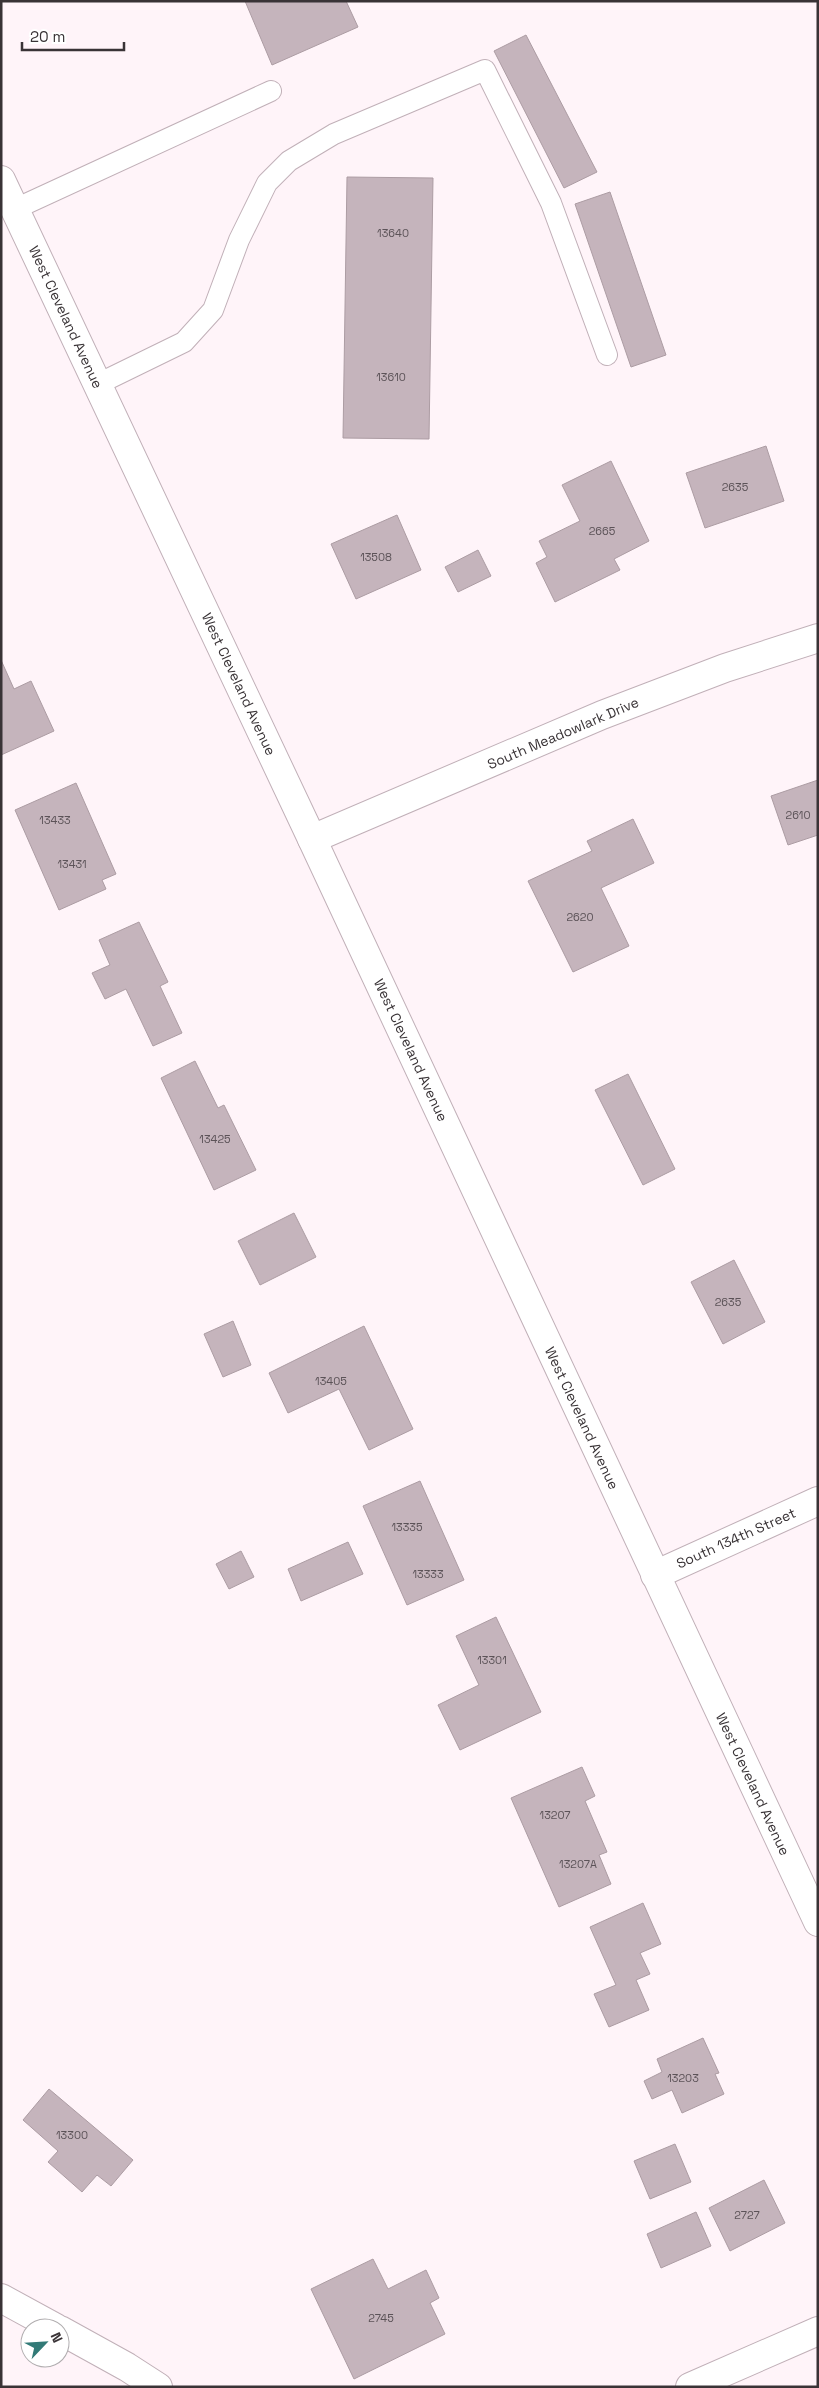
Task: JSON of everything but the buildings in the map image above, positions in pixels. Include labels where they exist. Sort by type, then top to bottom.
[{"type":"main road","name":"West Cleveland Avenue","points":[[1,180],[312,839],[818,1922]]},
{"type":"main road","name":"South Meadowlark Drive","points":[[312,839],[602,715],[725,668],[818,638]]},
{"type":"main road","name":"South 134th Street","points":[[655,1574],[818,1501]]},
{"type":"main road","points":[[1,2298],[38,2318]]},
{"type":"main road","points":[[690,2387],[818,2331]]},
{"type":"main road","points":[[70,2335],[127,2366],[158,2387]]},
{"type":"lane","points":[[98,384],[184,342],[213,310],[239,240],[267,183],[289,161],[334,134],[485,70],[551,203],[607,355]]},
{"type":"lane","points":[[15,210],[271,91]]}]
